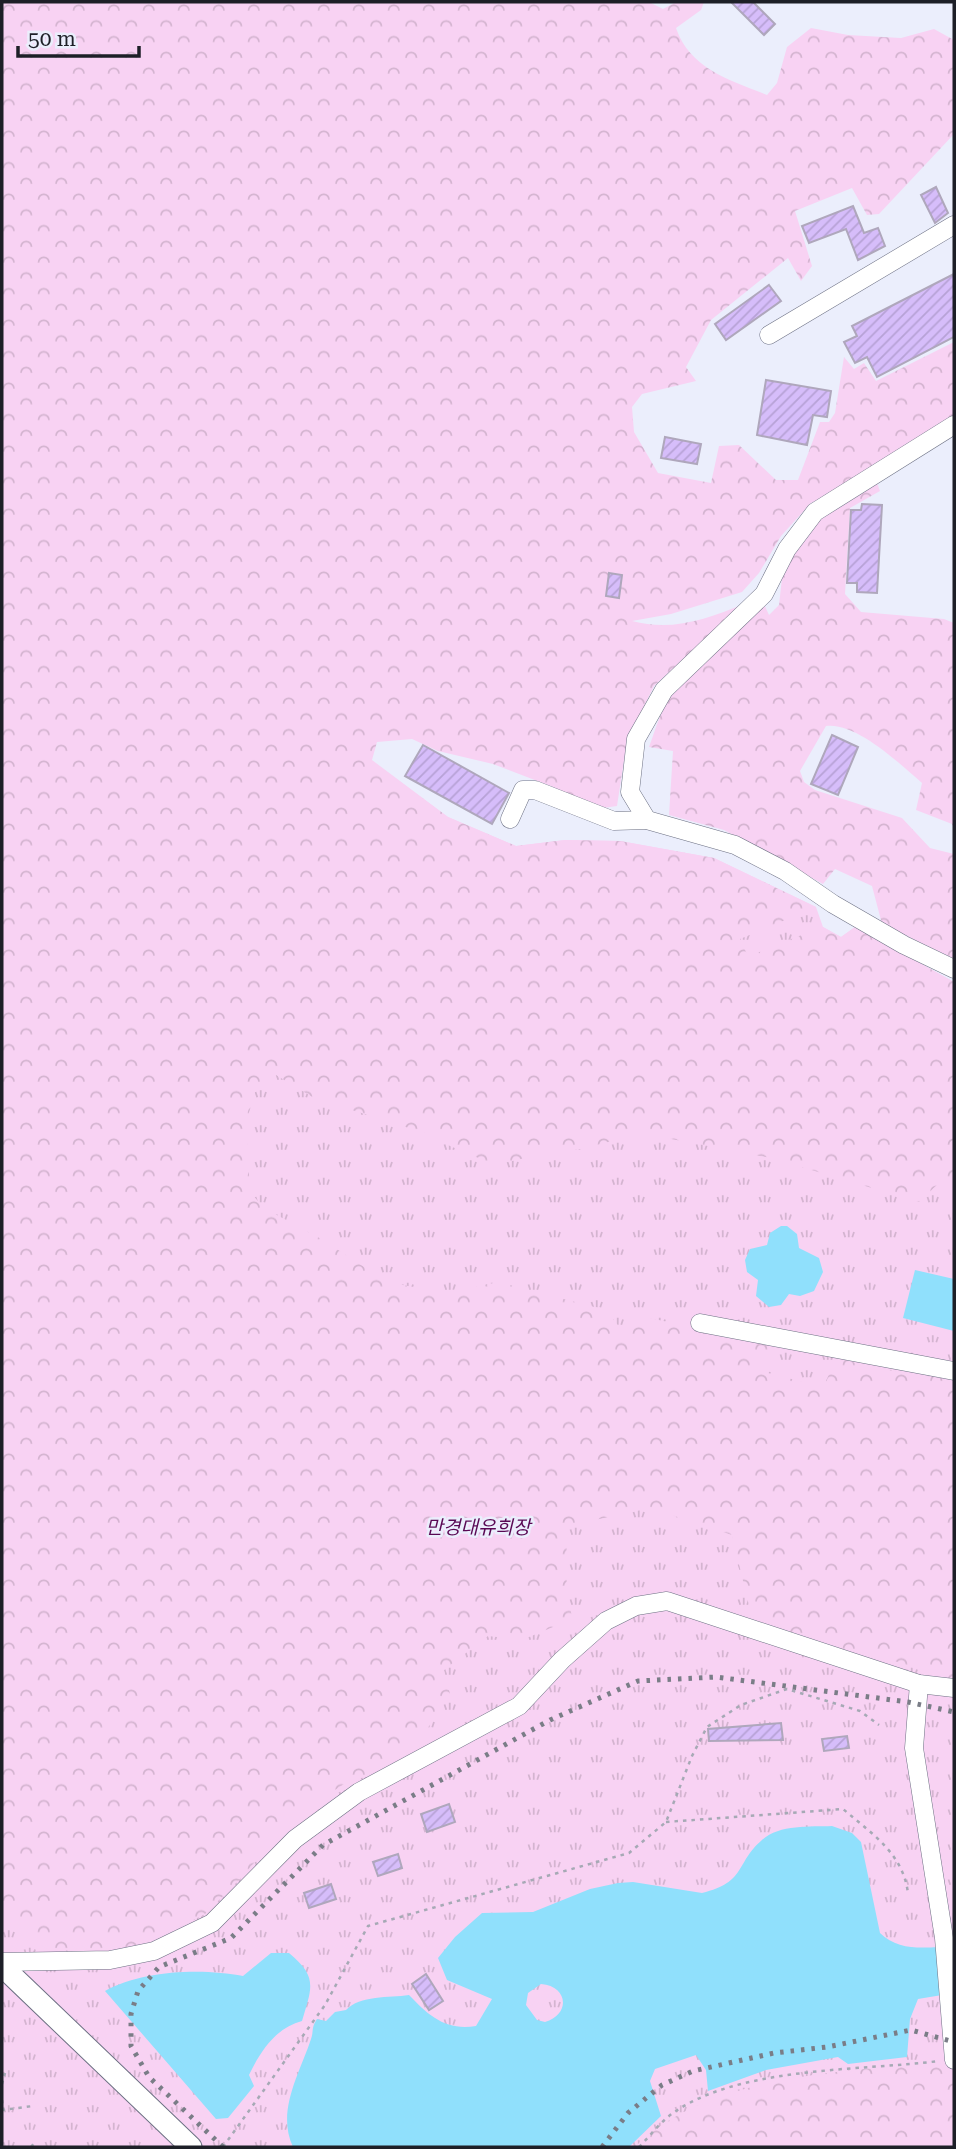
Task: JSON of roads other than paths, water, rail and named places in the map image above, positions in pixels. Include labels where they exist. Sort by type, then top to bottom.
[{"type":"main road","points":[[2,1964],[191,2147]]},
{"type":"street","points":[[769,335],[954,225]]},
{"type":"street","points":[[647,820],[630,792],[636,739],[664,690],[764,594],[787,549],[815,512],[954,425]]},
{"type":"street","points":[[510,819],[523,790],[535,790],[614,821],[647,820],[735,845],[785,871],[833,904],[904,945],[954,969]]},
{"type":"street","points":[[700,1323],[954,1371]]},
{"type":"street","points":[[2,1964],[110,1960],[153,1951],[212,1923],[295,1839],[359,1792],[440,1751],[519,1706],[562,1660],[606,1621],[636,1606],[667,1601],[919,1684],[954,1688]]},
{"type":"street","points":[[919,1684],[914,1748],[944,1938],[954,2060]]},
{"type":"water","points":[[781,1226],[787,1226],[797,1234],[799,1248],[819,1258],[823,1272],[814,1291],[800,1296],[789,1294],[781,1305],[769,1307],[756,1296],[758,1280],[747,1272],[745,1260],[750,1249],[767,1245],[770,1233]]},
{"type":"water","points":[[915,1270],[954,1279],[954,1331],[903,1318]]},
{"type":"water","points":[[832,1826],[852,1833],[861,1842],[880,1933],[896,1944],[906,1946],[954,1946],[954,1993],[918,1999],[910,2019],[907,2057],[848,2064],[838,2057],[766,2070],[708,2091],[706,2070],[696,2055],[655,2069],[650,2081],[661,2116],[629,2147],[293,2147],[288,2133],[288,2106],[317,2019],[326,2021],[335,2012],[346,2010],[367,1999],[409,1995],[447,2024],[476,2026],[492,1999],[447,1980],[438,1958],[455,1937],[482,1913],[533,1912],[590,1889],[618,1883],[633,1882],[702,1893],[716,1889],[734,1877],[754,1848],[769,1835],[786,1829]],"holes":[[[541,1984],[550,1986],[561,1995],[562,2007],[553,2018],[545,2022],[537,2020],[526,2005],[528,1993]]]},
{"type":"water","points":[[271,1953],[289,1953],[305,1969],[310,1991],[302,2021],[284,2029],[270,2041],[249,2075],[254,2086],[228,2118],[216,2119],[105,1991],[154,1975],[210,1972],[243,1976]]},
{"type":"railway","points":[[223,2147],[149,2077],[131,2046],[131,2014],[138,1991],[159,1967],[231,1938],[323,1845],[550,1720],[638,1681],[716,1677],[908,1702],[954,1712]]},
{"type":"railway","points":[[602,2147],[628,2113],[662,2085],[693,2071],[774,2053],[827,2047],[911,2030],[954,2042]]},
{"type":"park label","name":"만경대유희장","points":[[478,1527]]}]
